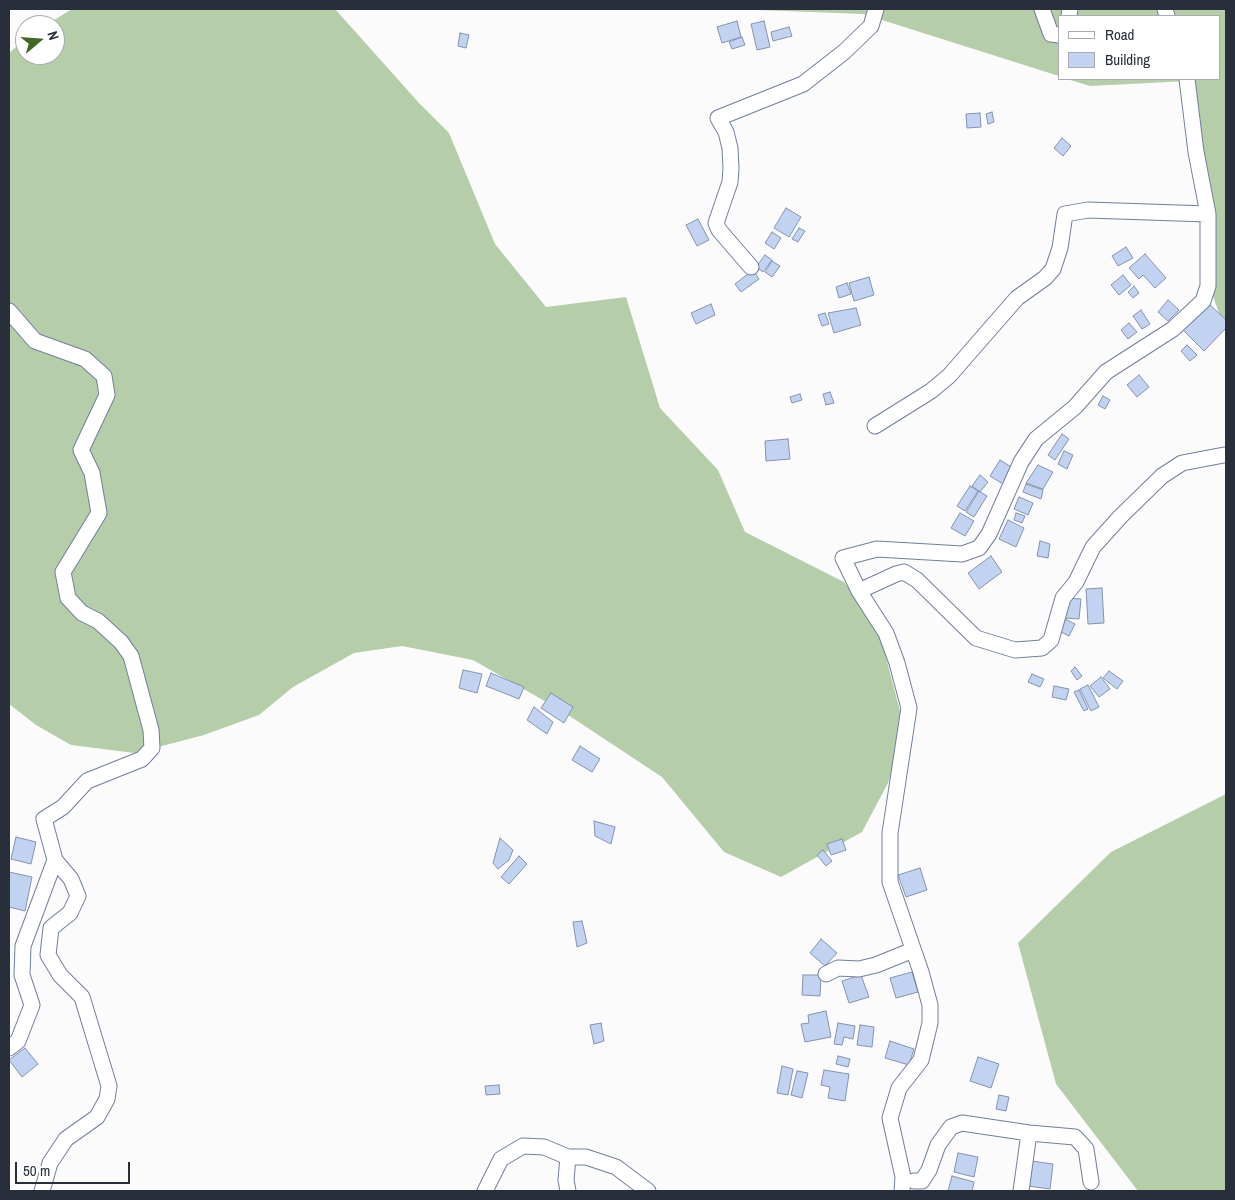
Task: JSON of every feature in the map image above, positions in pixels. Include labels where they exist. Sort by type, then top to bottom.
[{"type":"street","points":[[750,267],[719,230],[716,223],[730,182],[730,148],[726,132],[718,118],[803,84],[844,52],[871,26],[876,9]]},
{"type":"street","points":[[1042,9],[1051,34],[1058,35]]},
{"type":"street","points":[[902,1191],[904,1177],[890,1118],[898,1088],[921,1060],[930,1023],[930,1005],[890,882],[890,833],[909,708],[900,672],[886,633],[859,591],[843,558],[877,549],[962,554],[980,548],[989,534],[1021,462],[1036,439],[1076,407],[1106,372],[1174,328],[1193,313],[1204,301],[1208,286],[1208,214],[1196,152],[1187,80]]},
{"type":"street","points":[[876,426],[930,391],[949,376],[1017,298],[1045,278],[1053,268],[1060,248],[1065,214],[1088,210],[1208,214]]},
{"type":"street","points":[[9,312],[35,341],[85,359],[104,376],[107,395],[81,450],[92,473],[99,512],[63,572],[68,598],[82,613],[98,621],[121,642],[131,656],[151,730],[152,748],[142,759],[87,781],[63,807],[44,819],[55,860],[70,879],[78,896],[70,913],[51,928],[48,955],[60,975],[82,997],[109,1086],[106,1099],[96,1117],[66,1139],[50,1163],[42,1191]]},
{"type":"street","points":[[859,591],[904,572],[917,580],[976,638],[1015,650],[1042,648],[1050,640],[1064,598],[1076,582],[1093,547],[1120,517],[1162,476],[1182,463],[1224,455]]},
{"type":"street","points":[[9,1048],[18,1040],[32,1005],[22,975],[23,946],[55,860]]},
{"type":"street","points":[[826,974],[838,968],[847,970],[868,967],[913,950]]},
{"type":"street","points":[[914,1181],[922,1181],[929,1170],[938,1145],[956,1124],[1075,1137],[1086,1149],[1091,1182]]},
{"type":"street","points":[[1021,1191],[1029,1132]]},
{"type":"street","points":[[485,1191],[501,1159],[523,1146],[544,1147],[568,1157],[586,1157],[616,1167],[648,1191]]},
{"type":"street","points":[[568,1157],[566,1180],[568,1191]]},
{"type":"green space","points":[[72,9],[335,9],[419,103],[449,133],[495,244],[546,307],[626,297],[660,408],[718,470],[745,532],[844,582],[878,627],[905,730],[888,783],[862,832],[781,877],[724,852],[662,777],[562,711],[473,660],[402,646],[354,653],[293,687],[259,715],[204,735],[135,753],[71,745],[36,725],[9,704],[9,53],[15,48],[15,65],[65,65],[65,15],[62,15]]},
{"type":"green space","points":[[733,9],[1226,9],[1226,334],[1211,290],[1188,81],[1090,86],[1070,80],[1220,80],[1220,15],[1058,15],[1058,76],[863,14]]},
{"type":"green space","points":[[1226,794],[1226,1191],[1138,1191],[1056,1084],[1018,943],[1111,852]]},
{"type":"building","points":[[737,21],[741,37],[722,43],[717,27]]},
{"type":"building","points":[[764,21],[770,47],[757,50],[751,24]]},
{"type":"building","points":[[789,27],[792,36],[773,41],[771,32]]},
{"type":"building","points":[[460,33],[469,35],[466,48],[458,46]]},
{"type":"building","points":[[742,37],[745,45],[732,49],[729,42]]},
{"type":"building","points":[[992,112],[994,122],[988,124],[986,114]]},
{"type":"building","points":[[980,113],[981,127],[967,128],[966,114]]},
{"type":"building","points":[[1062,138],[1071,146],[1063,156],[1054,148]]},
{"type":"building","points":[[786,208],[801,217],[789,237],[774,228]]},
{"type":"building","points":[[698,219],[709,240],[697,246],[686,225]]},
{"type":"building","points":[[799,228],[805,231],[798,242],[792,239]]},
{"type":"building","points":[[772,232],[781,238],[774,249],[765,243]]},
{"type":"building","points":[[1126,247],[1133,258],[1118,266],[1112,256]]},
{"type":"building","points":[[1145,254],[1166,278],[1155,288],[1143,275],[1139,279],[1129,268]]},
{"type":"building","points":[[765,255],[772,260],[763,272],[756,267]]},
{"type":"building","points":[[772,261],[780,266],[772,277],[765,272]]},
{"type":"building","points":[[753,270],[759,279],[741,292],[735,284]]},
{"type":"building","points":[[1123,275],[1131,285],[1119,295],[1111,285]]},
{"type":"building","points":[[869,277],[874,295],[854,301],[849,283]]},
{"type":"building","points":[[847,283],[851,294],[839,298],[836,287]]},
{"type":"building","points":[[1134,286],[1139,293],[1133,298],[1128,292]]},
{"type":"building","points":[[1168,300],[1179,310],[1168,321],[1158,312]]},
{"type":"building","points":[[1208,303],[1226,320],[1226,328],[1204,351],[1182,329]]},
{"type":"building","points":[[711,304],[715,315],[696,324],[691,313]]},
{"type":"building","points":[[856,308],[861,325],[834,333],[828,313]]},
{"type":"building","points":[[1141,310],[1150,324],[1142,329],[1133,316]]},
{"type":"building","points":[[825,313],[829,324],[822,326],[818,315]]},
{"type":"building","points":[[1129,323],[1137,332],[1128,339],[1121,330]]},
{"type":"building","points":[[1187,345],[1197,355],[1190,361],[1181,351]]},
{"type":"building","points":[[1139,375],[1149,387],[1137,397],[1127,385]]},
{"type":"building","points":[[830,392],[834,403],[826,405],[823,394]]},
{"type":"building","points":[[800,394],[802,400],[792,403],[790,397]]},
{"type":"building","points":[[1103,396],[1110,400],[1105,409],[1098,405]]},
{"type":"building","points":[[1062,434],[1069,439],[1055,460],[1048,455]]},
{"type":"building","points":[[788,439],[790,459],[766,461],[765,441]]},
{"type":"building","points":[[1064,451],[1073,455],[1067,469],[1058,464]]},
{"type":"building","points":[[1000,460],[1013,468],[1003,484],[990,476]]},
{"type":"building","points":[[1038,465],[1053,472],[1043,489],[1026,483]]},
{"type":"building","points":[[980,475],[988,482],[980,492],[972,486]]},
{"type":"building","points":[[1026,484],[1043,490],[1041,499],[1023,492]]},
{"type":"building","points":[[970,486],[978,491],[965,511],[957,506]]},
{"type":"building","points":[[979,491],[987,496],[974,517],[966,512]]},
{"type":"building","points":[[1019,497],[1033,503],[1028,515],[1014,509]]},
{"type":"building","points":[[960,513],[974,521],[965,536],[951,528]]},
{"type":"building","points":[[1016,513],[1025,516],[1022,523],[1014,520]]},
{"type":"building","points":[[1008,520],[1024,528],[1016,547],[999,539]]},
{"type":"building","points":[[1040,541],[1050,544],[1048,558],[1037,556]]},
{"type":"building","points":[[991,556],[1002,572],[979,589],[968,573]]},
{"type":"building","points":[[1102,588],[1104,623],[1088,624],[1086,589]]},
{"type":"building","points":[[1066,598],[1081,599],[1079,619],[1064,618]]},
{"type":"building","points":[[1065,619],[1075,624],[1069,636],[1059,631]]},
{"type":"building","points":[[1075,667],[1082,676],[1077,680],[1071,671]]},
{"type":"building","points":[[463,670],[482,674],[477,693],[459,688]]},
{"type":"building","points":[[1109,671],[1123,681],[1117,689],[1103,678]]},
{"type":"building","points":[[491,673],[524,687],[519,699],[486,686]]},
{"type":"building","points":[[1032,674],[1044,679],[1040,687],[1028,682]]},
{"type":"building","points":[[1101,677],[1110,689],[1099,697],[1090,686]]},
{"type":"building","points":[[1088,685],[1099,707],[1091,711],[1080,689]]},
{"type":"building","points":[[1054,686],[1069,689],[1066,700],[1052,697]]},
{"type":"building","points":[[1079,690],[1088,709],[1084,711],[1074,692]]},
{"type":"building","points":[[551,693],[573,707],[564,723],[541,708]]},
{"type":"building","points":[[534,707],[553,722],[547,734],[527,720]]},
{"type":"building","points":[[580,746],[600,759],[592,772],[572,760]]},
{"type":"building","points":[[594,821],[615,827],[611,844],[595,836]]},
{"type":"building","points":[[16,837],[36,842],[31,864],[11,859]]},
{"type":"building","points":[[500,838],[513,850],[509,860],[498,869],[493,863]]},
{"type":"building","points":[[842,839],[846,850],[831,855],[827,844]]},
{"type":"building","points":[[823,850],[832,861],[826,866],[817,855]]},
{"type":"building","points":[[519,856],[527,864],[509,884],[501,877]]},
{"type":"building","points":[[920,868],[927,890],[906,897],[898,875]]},
{"type":"building","points":[[9,872],[32,877],[25,911],[9,907]]},
{"type":"building","points":[[582,921],[587,943],[577,947],[573,922]]},
{"type":"building","points":[[821,939],[837,953],[825,966],[810,953]]},
{"type":"building","points":[[912,972],[918,992],[896,998],[890,978]]},
{"type":"building","points":[[803,975],[821,975],[820,996],[802,995]]},
{"type":"building","points":[[861,975],[869,997],[849,1003],[842,981]]},
{"type":"building","points":[[826,1011],[831,1037],[805,1042],[801,1024],[809,1023],[808,1015]]},
{"type":"building","points":[[601,1023],[604,1041],[594,1044],[590,1025]]},
{"type":"building","points":[[838,1023],[855,1026],[853,1039],[844,1037],[842,1045],[834,1044]]},
{"type":"building","points":[[860,1025],[874,1027],[872,1047],[857,1045]]},
{"type":"building","points":[[890,1041],[914,1049],[909,1065],[885,1058]]},
{"type":"building","points":[[25,1048],[38,1064],[22,1077],[9,1060]]},
{"type":"building","points":[[838,1056],[850,1059],[848,1067],[836,1064]]},
{"type":"building","points":[[978,1057],[999,1064],[991,1088],[970,1081]]},
{"type":"building","points":[[782,1066],[793,1069],[788,1095],[777,1093]]},
{"type":"building","points":[[824,1070],[849,1074],[845,1101],[828,1098],[830,1087],[821,1085]]},
{"type":"building","points":[[797,1071],[808,1073],[802,1098],[791,1095]]},
{"type":"building","points":[[499,1085],[500,1094],[486,1095],[485,1086]]},
{"type":"building","points":[[999,1095],[1009,1097],[1006,1111],[996,1109]]},
{"type":"building","points":[[958,1153],[978,1157],[974,1177],[954,1172]]},
{"type":"building","points":[[1031,1161],[1053,1164],[1050,1189],[1028,1186]]},
{"type":"building","points":[[952,1176],[974,1182],[972,1191],[948,1191]]}]
